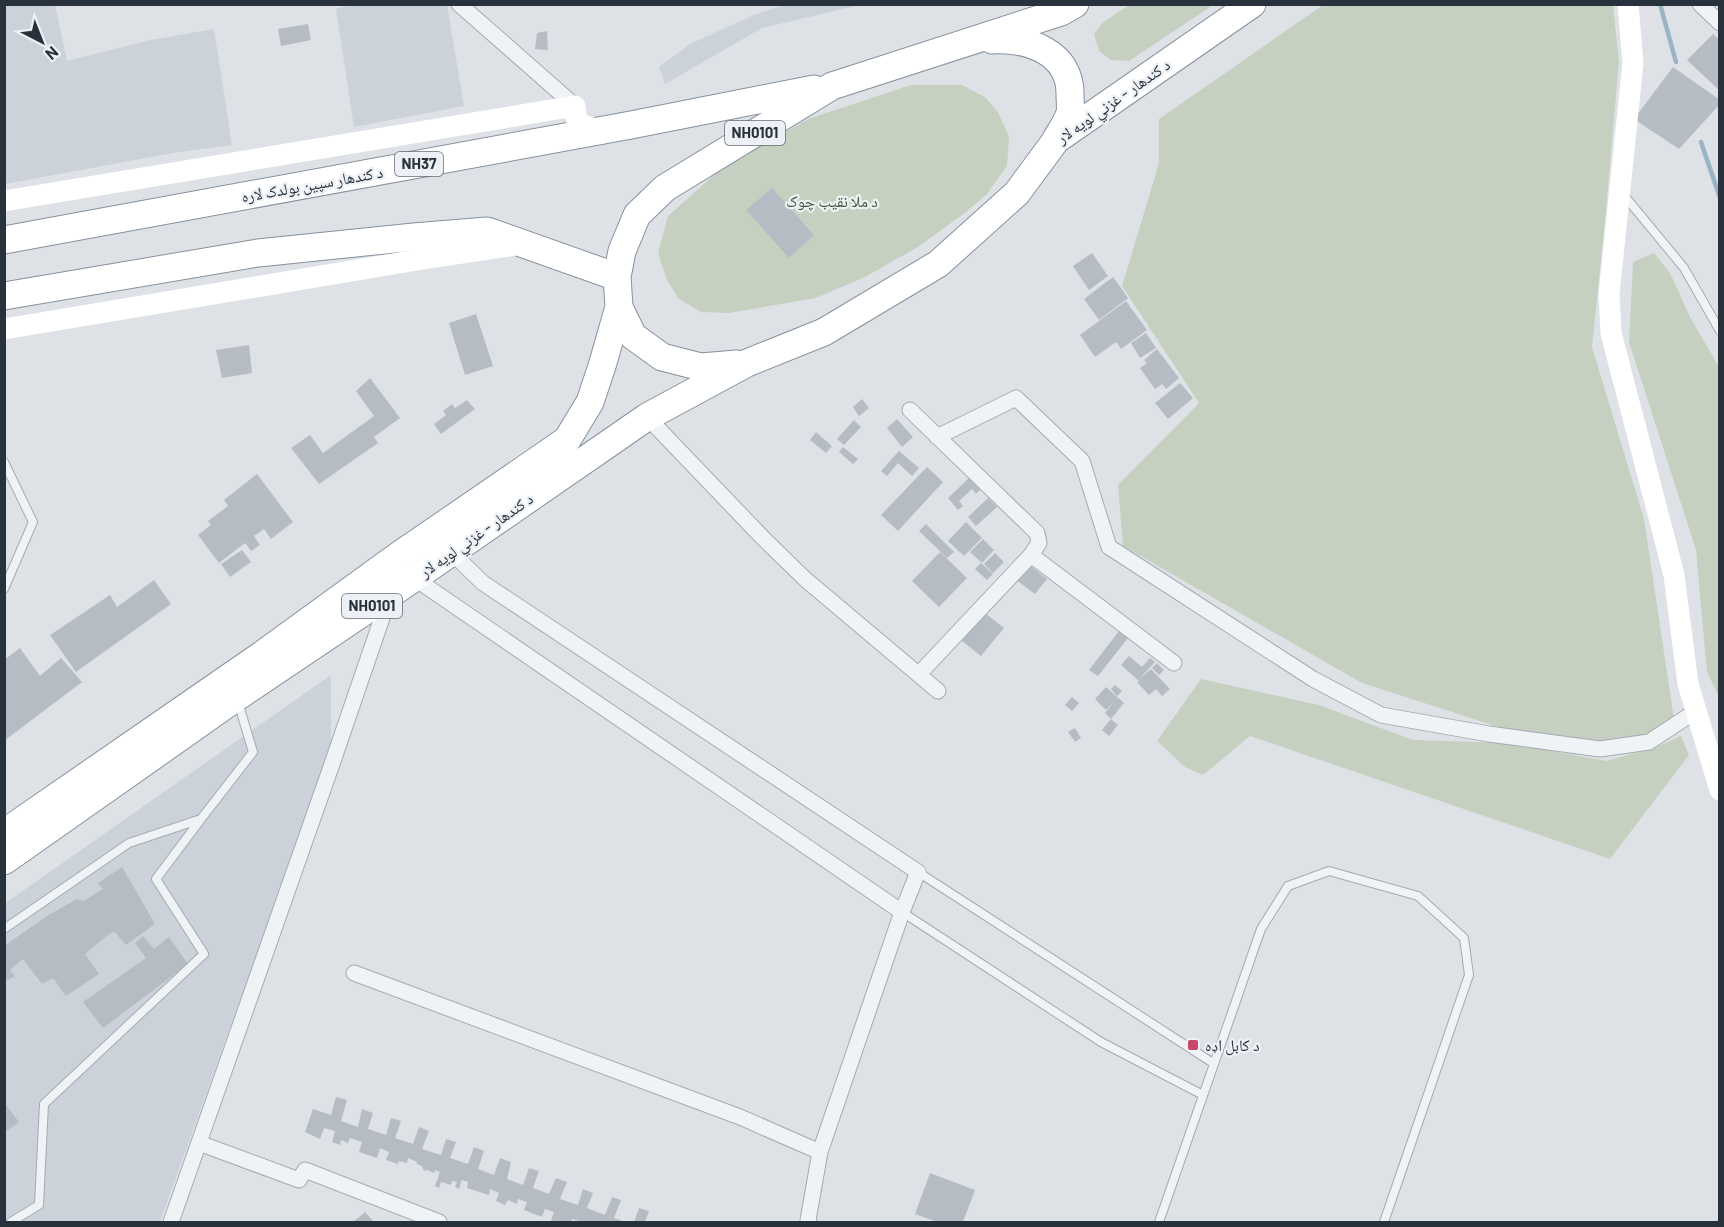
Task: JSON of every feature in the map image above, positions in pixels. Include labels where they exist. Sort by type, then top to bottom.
[{"type":"highway","name":"د کندهار - غزني لويه لار","points":[[4,832],[263,654],[398,556],[567,440],[590,402],[602,366],[619,307],[617,277],[622,251],[637,215],[665,188],[832,86],[1061,12],[1075,4]]},
{"type":"highway","name":"د کندهار - غزني لويه لار","points":[[4,861],[237,697],[647,417],[747,363],[824,332],[938,264],[1017,193],[1056,140],[1252,4]]},
{"type":"highway","name":"NH0101","points":[[974,40],[1010,39],[1039,46],[1058,60],[1071,82],[1070,112],[1056,140]]},
{"type":"highway","name":"د کندهار سپین بولدک لاره","points":[[4,240],[601,131],[832,86]]},
{"type":"highway","points":[[4,296],[258,254],[487,231],[617,277]]},
{"type":"highway","name":"د کندهار - غزني لويه لار","points":[[619,307],[633,336],[662,357],[701,367],[747,363]]},
{"type":"street","points":[[459,4],[574,106],[577,123],[601,131]]},
{"type":"street","points":[[1628,4],[1633,63],[1610,294],[1611,333],[1674,575],[1688,684],[1719,790]]},
{"type":"street","points":[[1708,7],[1719,23]]},
{"type":"street","points":[[4,201],[574,106]]},
{"type":"street","points":[[4,329],[523,244]]},
{"type":"street","points":[[937,437],[1016,398],[1082,461],[1109,547],[1313,678],[1381,716],[1600,749],[1649,741],[1696,711]]},
{"type":"street","points":[[910,410],[1036,533],[1039,543],[1031,555],[919,674]]},
{"type":"street","points":[[647,417],[805,579],[938,691]]},
{"type":"street","points":[[451,552],[483,584],[918,872],[902,912],[820,1152],[806,1222]]},
{"type":"street","points":[[1031,555],[1174,663]]},
{"type":"street","points":[[398,556],[414,578],[902,912]]},
{"type":"street","points":[[171,1222],[382,618],[377,603]]},
{"type":"street","points":[[354,973],[740,1117],[820,1152]]},
{"type":"street","points":[[199,1143],[299,1180],[304,1170],[439,1222]]},
{"type":"lane","points":[[1620,191],[1684,268],[1719,331]]},
{"type":"lane","points":[[4,462],[33,522],[4,589]]},
{"type":"lane","points":[[11,1222],[39,1205],[44,1104],[204,954],[156,879],[253,752],[237,697]]},
{"type":"lane","points":[[4,929],[129,843],[201,819]]},
{"type":"lane","points":[[918,872],[1213,1063]]},
{"type":"lane","points":[[1159,1222],[1261,929],[1287,886],[1329,872],[1418,896],[1464,938],[1469,975],[1384,1222]]},
{"type":"lane","points":[[902,912],[1101,1042],[1203,1095]]},
{"type":"shaded area","points":[[5,4],[55,5],[67,61],[151,40],[214,29],[232,145],[173,153],[5,184]]},
{"type":"shaded area","points":[[354,4],[447,5],[464,106],[354,127],[336,9]]},
{"type":"shaded area","points":[[784,5],[860,5],[762,28],[665,84],[659,67],[690,44],[756,14]]},
{"type":"shaded area","points":[[331,675],[331,747],[160,1222],[5,1222],[4,904]]},
{"type":"green space","points":[[1129,5],[1213,5],[1129,61],[1111,60],[1099,51],[1094,34],[1102,23]]},
{"type":"green space","points":[[1323,5],[1613,5],[1619,61],[1592,347],[1644,519],[1674,719],[1634,743],[1517,733],[1362,683],[1123,546],[1118,485],[1199,403],[1122,286],[1159,163],[1159,119]]},
{"type":"green space","name":"د ملا نقيب چوک","points":[[911,85],[962,85],[985,97],[998,112],[1009,137],[1007,166],[986,195],[918,247],[865,277],[816,298],[729,313],[701,312],[679,299],[667,280],[658,253],[668,216],[721,169],[808,119]]},
{"type":"green space","points":[[1654,253],[1670,273],[1690,317],[1719,367],[1719,697],[1707,672],[1696,550],[1629,342],[1633,262]]},
{"type":"green space","points":[[1201,679],[1319,705],[1413,740],[1509,743],[1606,761],[1657,747],[1681,736],[1689,755],[1610,859],[1250,736],[1203,775],[1185,767],[1157,741]]},
{"type":"building","points":[[308,24],[311,40],[281,46],[278,29]]},
{"type":"building","points":[[547,31],[548,50],[535,49],[537,33]]},
{"type":"building","points":[[1713,34],[1720,40],[1720,91],[1687,60]]},
{"type":"building","points":[[1673,67],[1720,100],[1720,104],[1679,149],[1634,119]]},
{"type":"building","points":[[772,188],[814,235],[789,258],[746,210]]},
{"type":"building","points":[[1092,253],[1108,276],[1089,290],[1073,266]]},
{"type":"building","points":[[1113,277],[1128,298],[1099,320],[1084,299]]},
{"type":"building","points":[[1126,301],[1147,330],[1121,349],[1116,342],[1095,357],[1080,335]]},
{"type":"building","points":[[476,314],[493,366],[465,375],[449,323]]},
{"type":"building","points":[[1146,333],[1156,348],[1140,358],[1131,343]]},
{"type":"building","points":[[249,345],[252,373],[222,378],[216,350]]},
{"type":"building","points":[[1157,349],[1179,378],[1166,389],[1162,384],[1155,389],[1140,368],[1147,363],[1144,360]]},
{"type":"building","points":[[370,378],[400,418],[374,437],[378,443],[319,484],[291,448],[310,435],[323,453],[374,416],[356,391]]},
{"type":"building","points":[[1180,383],[1193,398],[1168,419],[1155,403]]},
{"type":"building","points":[[862,399],[869,408],[859,416],[853,407]]},
{"type":"building","points":[[467,400],[475,409],[441,434],[434,424],[446,415],[443,411],[452,404],[455,408]]},
{"type":"building","points":[[897,419],[913,437],[902,447],[887,428]]},
{"type":"building","points":[[854,420],[861,427],[844,445],[837,439]]},
{"type":"building","points":[[816,432],[832,446],[826,453],[810,440]]},
{"type":"building","points":[[843,447],[858,459],[853,464],[839,452]]},
{"type":"building","points":[[899,451],[919,468],[912,476],[898,463],[887,476],[881,471]]},
{"type":"building","points":[[927,467],[943,482],[898,531],[881,515]]},
{"type":"building","points":[[257,474],[293,522],[271,539],[264,529],[254,536],[260,545],[251,551],[245,543],[219,563],[198,535],[211,525],[208,521],[228,506],[224,500]]},
{"type":"building","points":[[969,478],[980,490],[976,494],[972,489],[959,501],[963,506],[958,510],[948,498]]},
{"type":"building","points":[[988,498],[997,507],[976,526],[968,517]]},
{"type":"building","points":[[966,522],[982,538],[964,556],[948,541]]},
{"type":"building","points":[[926,524],[954,552],[947,558],[919,531]]},
{"type":"building","points":[[983,539],[994,550],[982,563],[970,552]]},
{"type":"building","points":[[242,550],[251,562],[230,577],[221,564]]},
{"type":"building","points":[[940,552],[967,578],[939,607],[912,581]]},
{"type":"building","points":[[995,553],[1004,562],[993,573],[984,564]]},
{"type":"building","points":[[981,563],[993,574],[987,580],[975,569]]},
{"type":"building","points":[[1028,564],[1047,579],[1035,594],[1016,580]]},
{"type":"building","points":[[154,580],[171,604],[76,672],[50,635],[110,595],[117,607]]},
{"type":"building","points":[[985,613],[1004,628],[981,656],[962,641]]},
{"type":"building","points":[[1119,631],[1128,638],[1098,676],[1089,670]]},
{"type":"building","points":[[20,648],[40,676],[61,658],[82,682],[4,741],[4,660]]},
{"type":"building","points":[[1129,656],[1142,667],[1150,658],[1155,662],[1140,678],[1151,669],[1170,689],[1162,696],[1156,689],[1149,695],[1137,682],[1139,681],[1121,665]]},
{"type":"building","points":[[1157,663],[1164,670],[1159,675],[1152,668]]},
{"type":"building","points":[[1115,685],[1122,691],[1117,696],[1111,689]]},
{"type":"building","points":[[1106,687],[1124,703],[1111,719],[1105,713],[1114,702],[1106,710],[1095,699]]},
{"type":"building","points":[[1072,697],[1079,703],[1072,711],[1065,705]]},
{"type":"building","points":[[1111,719],[1118,725],[1109,736],[1102,730]]},
{"type":"building","points":[[1075,728],[1081,738],[1075,742],[1068,732]]},
{"type":"building","points":[[122,867],[155,924],[126,945],[114,931],[104,938],[85,954],[99,974],[66,996],[53,978],[42,984],[23,959],[10,970],[15,976],[6,981],[4,978],[4,946],[47,916],[77,899],[84,901],[103,889],[98,883]]},
{"type":"building","points":[[143,936],[154,949],[169,937],[188,964],[103,1028],[83,1002],[146,958],[135,943]]},
{"type":"building","points":[[336,1097],[347,1100],[341,1121],[358,1127],[362,1109],[373,1113],[368,1129],[386,1135],[391,1118],[401,1121],[395,1138],[413,1144],[419,1127],[429,1131],[422,1149],[441,1155],[446,1139],[456,1142],[450,1158],[468,1164],[474,1147],[484,1151],[478,1169],[494,1175],[500,1158],[511,1162],[507,1179],[523,1185],[529,1168],[539,1171],[533,1188],[549,1194],[556,1178],[567,1182],[560,1199],[578,1205],[583,1189],[593,1193],[587,1208],[605,1215],[612,1197],[621,1200],[614,1218],[626,1222],[583,1222],[572,1219],[571,1222],[551,1221],[554,1212],[545,1209],[542,1217],[524,1210],[527,1202],[518,1199],[517,1204],[508,1200],[505,1205],[496,1201],[499,1193],[490,1189],[489,1195],[467,1188],[468,1182],[462,1180],[459,1189],[455,1187],[457,1182],[452,1181],[451,1185],[441,1182],[439,1188],[435,1186],[440,1172],[424,1171],[422,1166],[408,1158],[407,1163],[399,1161],[398,1164],[386,1160],[389,1152],[380,1148],[377,1158],[359,1152],[362,1142],[350,1138],[348,1143],[341,1140],[340,1145],[332,1142],[335,1131],[324,1128],[320,1139],[305,1132],[313,1109],[331,1115]]},
{"type":"building","points":[[4,1102],[19,1122],[4,1133]]},
{"type":"building","points":[[930,1173],[975,1190],[963,1222],[937,1222],[915,1214]]},
{"type":"building","points":[[639,1208],[649,1211],[645,1222],[634,1222]]},
{"type":"building","points":[[365,1212],[374,1222],[353,1222]]},
{"type":"waterway","points":[[1660,4],[1676,62]]},
{"type":"waterway","points":[[1701,142],[1720,198]]},
{"type":"place","name":"د کابل اډه","points":[[1193,1045]]}]
